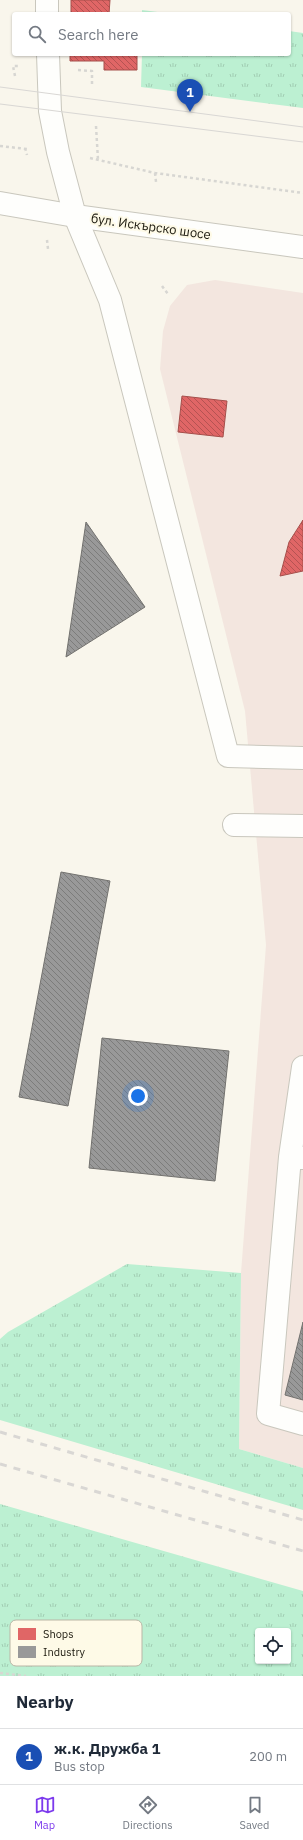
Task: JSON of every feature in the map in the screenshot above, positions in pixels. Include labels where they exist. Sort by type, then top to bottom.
[{"type":"main road","points":[[47,0],[47,12]]},
{"type":"main road","points":[[48,56],[50,111],[58,152],[75,216],[110,300],[228,756],[303,758]]},
{"type":"main road","name":"бул. Искърско шосе","points":[[0,203],[75,216],[303,247]]},
{"type":"main road","points":[[234,825],[303,826]]},
{"type":"main road","points":[[303,1067],[297,1157],[268,1414],[303,1424]]},
{"type":"path","points":[[14,76],[13,66],[24,66]]},
{"type":"path","points":[[75,70],[92,71],[92,86]]},
{"type":"path","points":[[96,126],[98,160]]},
{"type":"path","points":[[0,146],[26,149],[30,148]]},
{"type":"path","points":[[26,149],[27,155]]},
{"type":"path","points":[[94,158],[155,173],[303,193]]},
{"type":"path","points":[[155,173],[156,182]]},
{"type":"path","points":[[46,238],[48,249]]},
{"type":"path","points":[[162,286],[168,294]]},
{"type":"path","points":[[0,1673],[26,1676]]},
{"type":"shaded area","points":[[215,280],[303,293],[303,1468],[239,1449],[241,1273],[266,945],[245,711],[160,369],[163,331],[170,306],[187,285]]},
{"type":"green space","points":[[142,10],[158,12],[142,12]]},
{"type":"green space","points":[[291,31],[303,33],[303,108],[141,87],[142,56],[291,56]]},
{"type":"green space","points":[[127,1264],[241,1273],[239,1449],[303,1468],[303,1510],[0,1420],[0,1339],[8,1332]]},
{"type":"green space","points":[[0,1504],[303,1591],[303,1676],[0,1676]]},
{"type":"building: Shops","points":[[71,0],[110,0],[109,12],[71,12]]},
{"type":"building: Shops","points":[[70,56],[137,56],[137,70],[104,70],[104,61],[70,61]]},
{"type":"building: Shops","points":[[182,396],[227,401],[223,437],[178,432]]},
{"type":"building: Shops","points":[[303,520],[303,571],[280,576],[289,542]]},
{"type":"building: Industry","points":[[86,522],[145,607],[66,657]]},
{"type":"building: Industry","points":[[61,872],[110,881],[68,1106],[19,1097]]},
{"type":"building: Industry","points":[[102,1038],[229,1051],[215,1181],[89,1168]]},
{"type":"building: Industry","points":[[303,1322],[303,1400],[285,1395]]},
{"type":"tram line","points":[[0,87],[303,127]]},
{"type":"tram line","points":[[0,104],[303,142]]},
{"type":"railway","points":[[0,1432],[303,1520]]},
{"type":"railway","points":[[0,1464],[303,1551]]},
{"type":"place","name":"ж.к. Дружба 1","points":[[190,112]]}]
